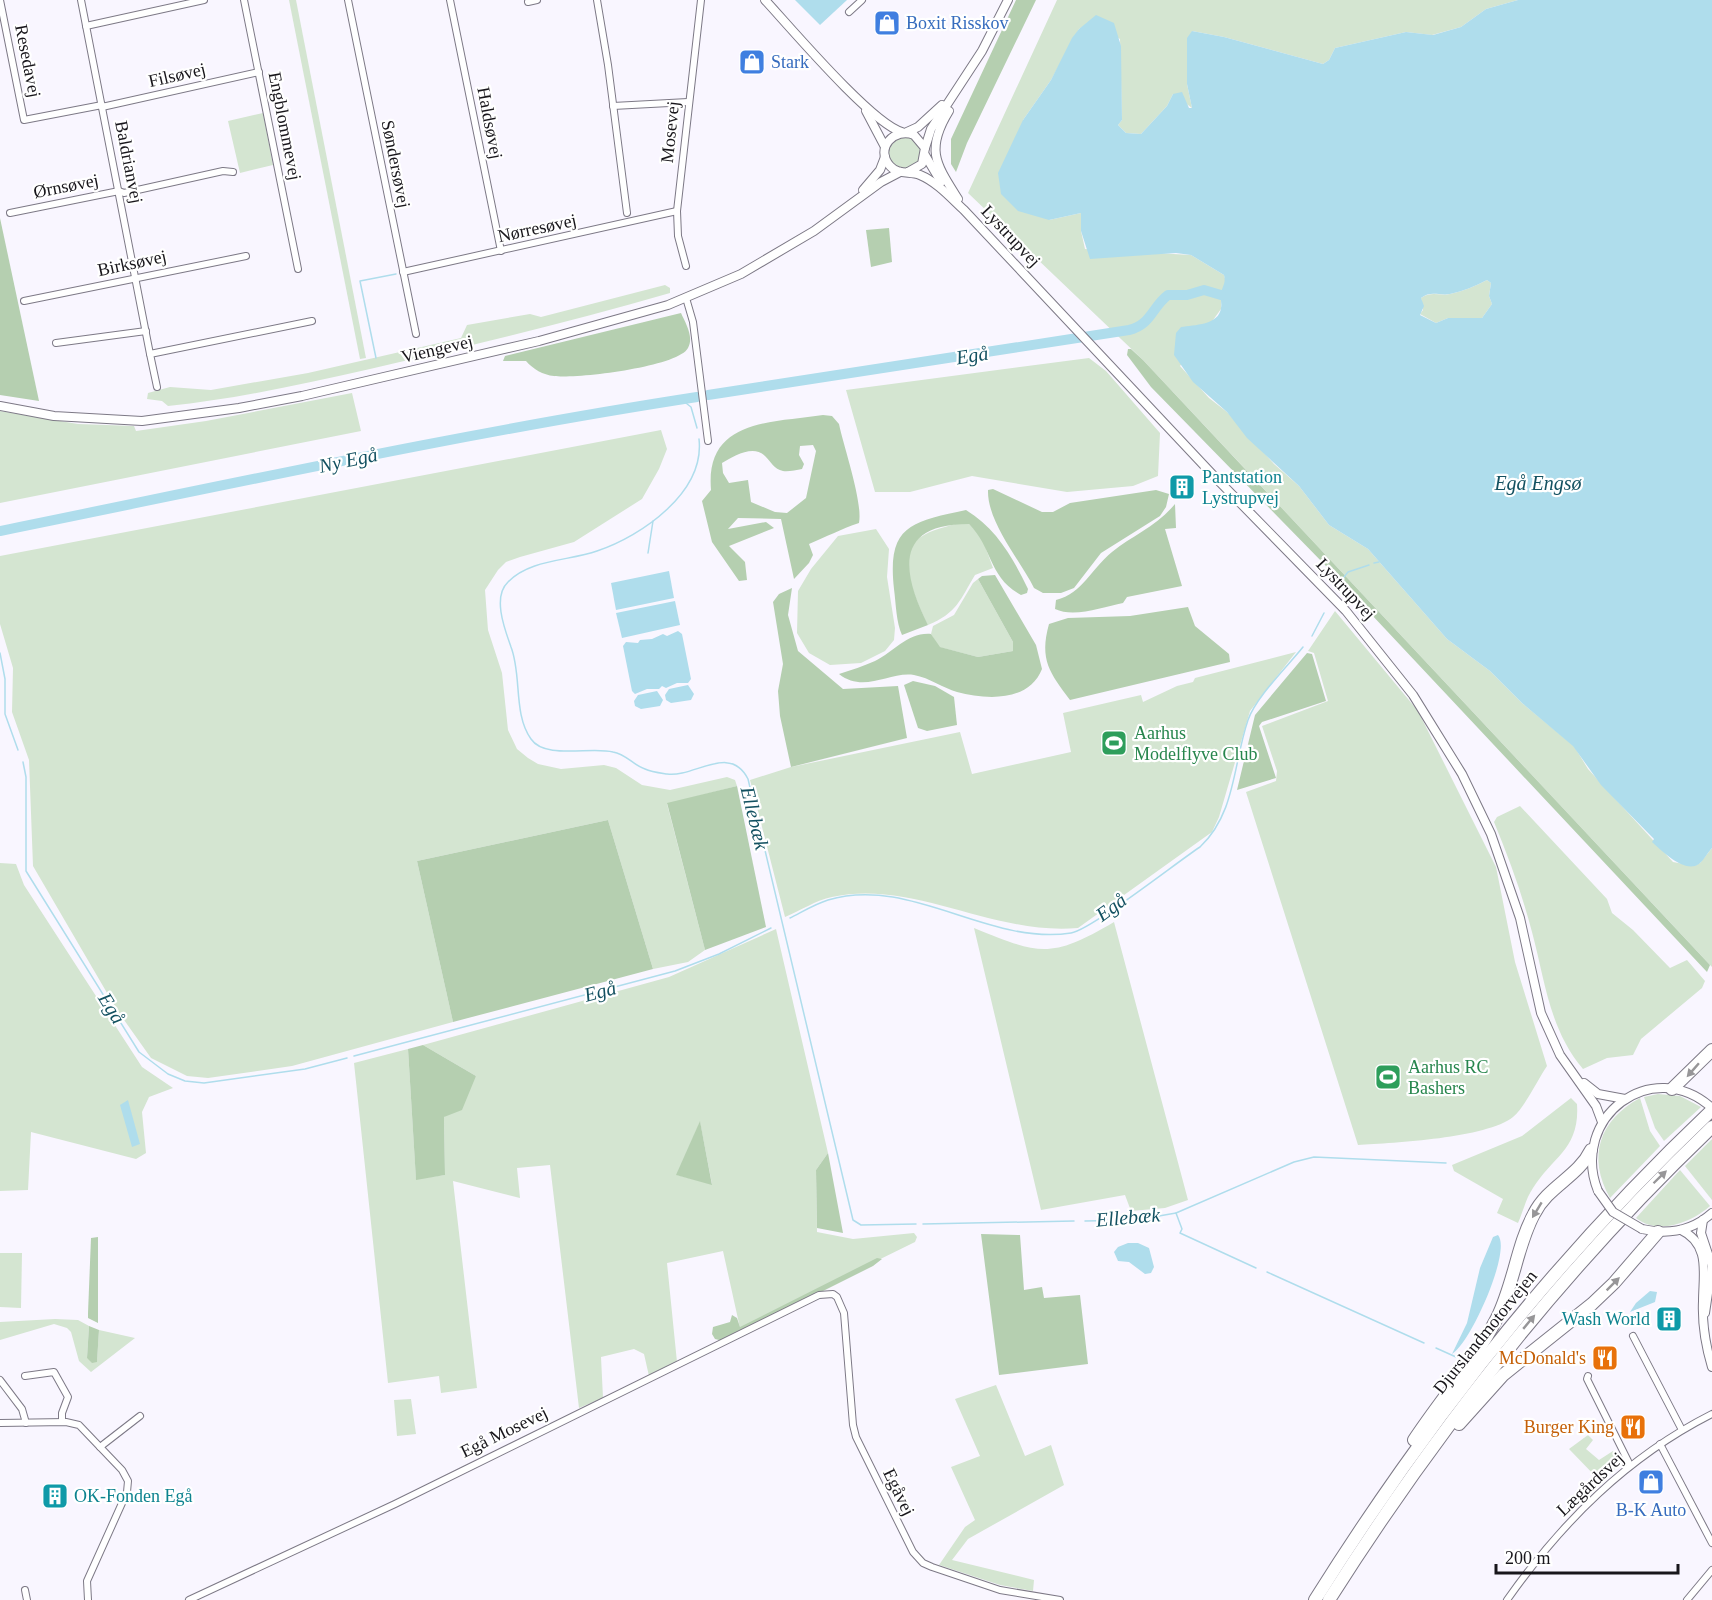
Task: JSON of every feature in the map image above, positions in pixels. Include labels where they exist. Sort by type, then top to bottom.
[{"type":"highway","points":[[1672,1089],[1712,1050]]},
{"type":"highway","name":"Djurslandmotorvejen","points":[[1313,1600],[1387,1490],[1510,1326],[1638,1183],[1712,1109]]},
{"type":"highway","name":"Djurslandmotorvejen","points":[[1329,1600],[1397,1495],[1520,1333],[1647,1191],[1712,1127]]},
{"type":"highway","points":[[1313,1600],[1382,1486],[1497,1319],[1508,1294],[1534,1212],[1554,1188],[1584,1164],[1591,1150]]},
{"type":"highway","points":[[1350,1567],[1474,1405],[1533,1349],[1592,1305],[1658,1232]]},
{"type":"street","name":"Resedavej","points":[[0,0],[24,120],[102,106]]},
{"type":"street","name":"Baldrianvej","points":[[81,0],[157,387]]},
{"type":"street","points":[[86,27],[204,0]]},
{"type":"street","name":"Engblommevej","points":[[244,0],[298,268]]},
{"type":"street","name":"Søndersøvej","points":[[348,0],[416,334]]},
{"type":"street","name":"Haldsøvej","points":[[450,0],[501,251]]},
{"type":"street","points":[[528,2],[537,0]]},
{"type":"street","points":[[597,0],[627,213]]},
{"type":"street","name":"Mosevej","points":[[686,266],[678,236],[677,211],[700,0]]},
{"type":"street","points":[[765,0],[862,104],[888,126],[919,138],[925,152]]},
{"type":"street","points":[[849,12],[862,0]]},
{"type":"street","points":[[962,206],[938,166],[935,144],[940,126],[1008,0]]},
{"type":"street","points":[[862,104],[891,166],[904,172],[918,167],[931,129],[982,51]]},
{"type":"street","name":"Filsøvej","points":[[102,106],[259,72]]},
{"type":"street","points":[[885,152],[891,138],[931,116],[960,84]]},
{"type":"street","points":[[613,106],[688,102]]},
{"type":"street","name":"Viengevej","points":[[852,202],[880,170],[885,152]]},
{"type":"street","name":"Lystrupvej","points":[[925,152],[933,171],[962,206],[1095,349],[1346,611],[1394,670],[1432,723],[1462,774],[1491,834],[1520,918],[1542,1013],[1551,1038],[1596,1106],[1602,1122]]},
{"type":"street","name":"Ørnsøvej","points":[[10,213],[119,191],[124,193],[223,171],[233,172]]},
{"type":"street","name":"Lystrupvej","points":[[904,172],[930,181],[962,206]]},
{"type":"street","name":"Viengevej","points":[[0,406],[54,417],[142,421],[239,408],[370,382],[539,341],[686,298],[771,258],[814,231],[852,202],[904,172]]},
{"type":"street","name":"Nørresøvej","points":[[403,272],[677,211]]},
{"type":"street","name":"Birksøvej","points":[[24,301],[246,255]]},
{"type":"street","points":[[287,260],[296,258]]},
{"type":"street","points":[[686,298],[693,322],[708,441]]},
{"type":"street","points":[[150,354],[312,321]]},
{"type":"street","points":[[56,343],[146,331]]},
{"type":"street","name":"Lystrupvej","points":[[1572,1072],[1598,1094],[1625,1099]]},
{"type":"street","points":[[1712,1109],[1693,1095],[1672,1089],[1648,1090],[1625,1099],[1602,1122],[1591,1150],[1592,1171],[1598,1191],[1620,1217],[1642,1229],[1658,1232],[1681,1230],[1704,1220],[1712,1213]]},
{"type":"street","points":[[1704,1220],[1701,1233],[1712,1266],[1709,1302],[1704,1316]]},
{"type":"street","points":[[1681,1230],[1693,1238],[1702,1255],[1706,1278],[1704,1316],[1712,1367]]},
{"type":"street","name":"Egå Mosevej","points":[[189,1600],[395,1504],[819,1295],[833,1293]]},
{"type":"street","name":"Egåvej","points":[[833,1293],[844,1313],[855,1431],[913,1552],[923,1563],[932,1567],[1000,1590],[1060,1600]]},
{"type":"street","points":[[1634,1336],[1682,1430]]},
{"type":"street","points":[[25,1376],[54,1372],[68,1397],[62,1413],[62,1422]]},
{"type":"street","points":[[1588,1376],[1587,1379],[1630,1465]]},
{"type":"street","points":[[0,1380],[22,1409],[26,1423]]},
{"type":"street","name":"Lægårdsvej","points":[[1507,1600],[1557,1535],[1603,1487],[1660,1444],[1712,1414]]},
{"type":"street","points":[[100,1447],[140,1416]]},
{"type":"street","points":[[0,1423],[62,1422],[79,1425],[122,1470],[128,1486],[87,1581],[88,1600]]},
{"type":"street","points":[[1660,1444],[1712,1543]]},
{"type":"street","points":[[1687,1600],[1712,1570]]},
{"type":"street","points":[[25,1590],[27,1600]]},
{"type":"green space","points":[[289,0],[296,0],[366,358],[360,359]]},
{"type":"green space","points":[[1016,0],[1036,0],[967,143],[956,172],[951,164],[951,139]]},
{"type":"green space","points":[[1057,0],[1518,0],[1486,9],[1461,27],[1432,35],[1406,32],[1335,48],[1329,60],[1323,64],[1224,37],[1192,31],[1187,84],[1192,108],[1173,94],[1167,106],[1141,134],[1126,133],[1118,125],[1122,120],[1120,39],[1092,21],[1079,29],[1051,80],[1023,120],[1049,220],[1081,213],[1081,231],[1085,249],[1191,255],[1224,275],[1226,282],[1221,295],[1221,309],[1180,366],[1209,398],[1227,412],[1274,464],[1299,486],[1329,525],[1368,549],[1447,639],[1490,671],[1522,703],[1574,746],[1588,769],[1673,862],[1694,866],[1700,863],[1712,848],[1712,967],[1143,360],[968,193]]},
{"type":"green space","points":[[263,113],[273,165],[240,173],[228,121]]},
{"type":"green space","points":[[905,137],[917,141],[921,153],[917,165],[905,169],[893,165],[889,153],[893,141]]},
{"type":"green space","points":[[0,218],[39,401],[0,395]]},
{"type":"green space","points":[[889,228],[892,262],[871,267],[866,230]]},
{"type":"green space","points":[[1487,280],[1491,283],[1489,296],[1492,304],[1482,318],[1448,318],[1436,323],[1420,314],[1423,310],[1421,298],[1432,294],[1455,293]]},
{"type":"green space","points":[[665,285],[670,288],[670,293],[445,352],[345,375],[193,403],[168,406],[162,401],[147,399],[148,393],[170,387],[211,390],[308,373],[461,338],[467,325],[530,314],[541,317]]},
{"type":"green space","points":[[681,313],[690,335],[690,344],[680,355],[666,361],[626,370],[566,376],[542,373],[526,361],[503,361],[505,356]]},
{"type":"green space","points":[[1128,349],[1143,360],[1710,965],[1707,972],[1325,565],[1151,387],[1127,355]]},
{"type":"green space","points":[[1089,358],[1106,371],[1160,433],[1158,476],[1133,486],[1067,492],[972,476],[910,492],[875,492],[846,390]]},
{"type":"green space","points":[[352,393],[361,431],[0,503],[0,411],[78,424],[134,426],[136,431],[206,421]]},
{"type":"green space","points":[[832,416],[839,424],[856,489],[859,523],[809,544],[813,555],[809,563],[794,579],[781,519],[738,518],[728,529],[766,522],[774,528],[729,546],[745,562],[747,580],[739,581],[712,542],[702,501],[711,490],[712,467],[719,449],[730,437],[745,429],[783,420]],"holes":[[[813,445],[816,451],[806,498],[787,513],[775,512],[751,502],[748,480],[729,483],[723,473],[722,463],[744,452],[760,453],[777,469],[787,471],[802,469],[804,464],[799,455],[800,446]]]},
{"type":"green space","points":[[661,430],[667,449],[642,499],[574,542],[506,562],[498,570],[485,590],[488,630],[502,673],[508,730],[517,749],[528,758],[538,764],[561,769],[604,765],[616,768],[642,785],[670,790],[727,777],[735,780],[737,786],[667,804],[705,950],[688,962],[653,969],[608,820],[417,861],[453,1022],[292,1066],[208,1078],[187,1076],[151,1058],[117,1010],[33,866],[29,760],[12,712],[13,668],[0,624],[0,556]]},
{"type":"green space","points":[[993,489],[1042,512],[1053,512],[1070,503],[1156,490],[1169,494],[1166,507],[1160,516],[1101,553],[1074,588],[1061,593],[1043,593],[1034,588],[998,528],[989,502],[988,490]]},
{"type":"green space","points":[[1175,504],[1176,528],[1165,529],[1182,586],[1127,597],[1123,603],[1089,611],[1071,612],[1055,609],[1056,600],[1073,592],[1112,552],[1153,524]]},
{"type":"green space","points":[[966,510],[977,517],[1003,545],[1028,589],[1027,593],[1021,595],[1002,580],[983,543],[969,524],[944,526],[927,532],[916,542],[910,555],[913,587],[928,625],[902,635],[898,624],[893,568],[894,552],[899,539],[906,530],[917,524]]},
{"type":"green space","points":[[955,524],[969,524],[981,535],[993,568],[975,575],[952,610],[928,625],[919,606],[908,570],[910,549],[924,535]]},
{"type":"green space","points":[[876,529],[889,549],[887,577],[895,628],[894,640],[885,651],[861,663],[830,665],[809,653],[797,633],[798,591],[811,569],[838,536]]},
{"type":"green space","points":[[995,575],[1036,645],[1042,669],[1036,680],[1027,688],[1006,696],[994,697],[957,692],[914,675],[858,682],[848,680],[839,674],[875,661],[908,639],[923,634],[931,634],[940,647],[978,657],[1013,651],[1013,642],[978,579],[982,576]]},
{"type":"green space","points":[[978,579],[1013,642],[1013,651],[978,657],[939,647],[931,634],[933,626],[954,615],[973,583]]},
{"type":"green space","points":[[792,588],[788,615],[798,651],[843,689],[898,686],[907,738],[791,767],[780,716],[778,691],[783,664],[773,602],[779,594]]},
{"type":"green space","points":[[1188,607],[1195,626],[1229,654],[1230,662],[1070,700],[1052,674],[1045,647],[1049,624],[1068,618],[1130,616]]},
{"type":"green space","points":[[1335,611],[1418,711],[1496,867],[1515,962],[1547,1066],[1527,1100],[1513,1117],[1483,1130],[1439,1138],[1358,1145],[1246,792],[1276,781],[1277,771],[1262,726],[1328,701],[1314,653],[1308,651]]},
{"type":"green space","points":[[1296,652],[1250,711],[1219,817],[1212,832],[1078,928],[1047,928],[1016,924],[923,901],[893,895],[862,893],[826,898],[785,917],[750,780],[791,767],[960,732],[972,774],[1071,752],[1063,713],[1141,695],[1143,702],[1177,686],[1193,682],[1195,678]]},
{"type":"green space","points":[[1307,653],[1312,654],[1326,701],[1262,722],[1259,726],[1276,778],[1237,790],[1255,715]]},
{"type":"green space","points":[[913,681],[935,686],[954,697],[957,725],[927,731],[918,728],[904,685]]},
{"type":"green space","points":[[737,786],[766,927],[705,950],[667,803]]},
{"type":"green space","points":[[1520,806],[1607,899],[1612,913],[1633,930],[1670,968],[1687,960],[1705,981],[1702,988],[1641,1039],[1633,1055],[1607,1058],[1583,1069],[1572,1054],[1555,1021],[1524,904],[1494,822],[1497,817]]},
{"type":"green space","points":[[608,820],[653,969],[453,1022],[417,861]]},
{"type":"green space","points":[[0,863],[16,864],[24,885],[142,1067],[173,1088],[149,1097],[142,1112],[146,1153],[136,1159],[31,1132],[28,1190],[0,1191]]},
{"type":"green space","points":[[1114,922],[1188,1200],[1165,1208],[1131,1211],[1125,1195],[1041,1210],[974,928],[1015,944],[1045,949],[1075,942]]},
{"type":"green space","points":[[776,929],[828,1153],[816,1170],[817,1232],[853,1239],[914,1233],[917,1237],[915,1242],[740,1328],[723,1251],[667,1263],[677,1362],[649,1376],[644,1354],[634,1349],[601,1357],[603,1398],[579,1408],[550,1165],[517,1168],[520,1198],[453,1181],[477,1388],[441,1393],[439,1376],[388,1383],[354,1063],[408,1049],[416,1179],[445,1175],[444,1117],[476,1076],[423,1045],[669,977]],"holes":[[[700,1122],[712,1184],[677,1175]]]},
{"type":"green space","points":[[423,1045],[476,1076],[462,1110],[444,1117],[445,1175],[416,1180],[408,1049]]},
{"type":"green space","points":[[1658,1094],[1680,1096],[1701,1107],[1664,1141],[1655,1128],[1644,1097]]},
{"type":"green space","points":[[1571,1098],[1577,1104],[1577,1119],[1570,1142],[1531,1192],[1518,1223],[1497,1213],[1503,1199],[1454,1171],[1452,1165],[1522,1136]]},
{"type":"green space","points":[[1640,1098],[1650,1131],[1660,1146],[1610,1198],[1599,1168],[1601,1141],[1606,1128],[1615,1117]]},
{"type":"green space","points":[[700,1121],[712,1185],[676,1175]]},
{"type":"green space","points":[[1712,1139],[1712,1200],[1685,1166]]},
{"type":"green space","points":[[828,1153],[843,1233],[817,1228],[816,1170]]},
{"type":"green space","points":[[1680,1170],[1710,1206],[1694,1217],[1674,1225],[1654,1226],[1636,1218]]},
{"type":"green space","points":[[981,1234],[1020,1235],[1024,1290],[1042,1287],[1044,1298],[1080,1295],[1088,1364],[999,1375]]},
{"type":"green space","points":[[98,1237],[98,1323],[88,1318],[88,1313],[91,1238]]},
{"type":"green space","points":[[0,1253],[22,1253],[21,1308],[0,1307]]},
{"type":"green space","points":[[877,1258],[882,1259],[873,1266],[723,1341],[715,1339],[712,1334],[713,1327],[730,1322],[732,1315],[737,1318],[740,1327]]},
{"type":"green space","points":[[78,1320],[89,1326],[87,1358],[97,1361],[99,1330],[135,1338],[91,1372],[79,1361],[71,1332],[67,1328],[54,1324],[0,1340],[0,1322]]},
{"type":"green space","points":[[89,1326],[99,1330],[97,1362],[92,1363],[87,1358]]},
{"type":"green space","points":[[996,1385],[1025,1456],[1051,1445],[1064,1485],[968,1539],[952,1560],[1034,1580],[1033,1591],[1000,1585],[939,1565],[965,1527],[975,1520],[951,1467],[980,1456],[955,1399]]},
{"type":"green space","points":[[411,1399],[416,1434],[397,1436],[394,1400]]},
{"type":"green space","points":[[1588,1435],[1593,1440],[1586,1449],[1599,1460],[1613,1451],[1619,1456],[1621,1464],[1600,1481],[1569,1449]]},
{"type":"water","points":[[795,0],[847,0],[820,25]]},
{"type":"water","name":"Egå Engsø","points":[[1518,0],[1712,0],[1712,848],[1699,864],[1693,866],[1687,866],[1674,860],[1652,842],[1654,839],[1601,785],[1573,746],[1522,703],[1490,671],[1447,639],[1368,549],[1329,525],[1299,486],[1247,438],[1227,412],[1193,382],[1174,355],[1176,333],[1181,327],[1199,325],[1216,318],[1221,308],[1224,275],[1191,255],[1176,253],[1090,259],[1081,231],[1081,213],[1049,220],[1018,211],[1001,194],[998,173],[1023,120],[1051,80],[1072,38],[1096,15],[1114,23],[1121,46],[1122,120],[1118,125],[1126,133],[1141,134],[1167,106],[1173,94],[1182,92],[1189,108],[1192,108],[1187,84],[1187,38],[1192,31],[1224,37],[1323,64],[1329,60],[1335,48],[1406,32],[1433,35],[1461,27],[1486,9]],"holes":[[[1487,280],[1491,283],[1489,296],[1492,304],[1482,318],[1448,318],[1436,323],[1420,315],[1424,306],[1421,298],[1425,296],[1455,293]]]},
{"type":"water","points":[[669,571],[674,598],[616,610],[611,583]]},
{"type":"water","points":[[675,601],[680,625],[622,638],[616,613]]},
{"type":"water","points":[[678,631],[682,634],[691,679],[688,683],[647,689],[635,694],[632,691],[623,646],[626,642],[638,643],[640,640],[652,639],[663,634],[667,636]]},
{"type":"water","points":[[688,685],[694,694],[691,700],[671,703],[666,700],[665,695],[669,689]]},
{"type":"water","points":[[657,691],[663,700],[660,706],[641,709],[635,706],[634,701],[638,695]]},
{"type":"water","points":[[128,1100],[140,1144],[132,1147],[120,1105]]},
{"type":"water","points":[[1498,1235],[1501,1244],[1499,1259],[1487,1297],[1469,1333],[1460,1347],[1452,1354],[1467,1323],[1480,1268],[1493,1237]]},
{"type":"water","points":[[1128,1243],[1138,1243],[1149,1248],[1154,1267],[1151,1273],[1145,1274],[1129,1262],[1118,1261],[1114,1252],[1118,1247]]},
{"type":"water","points":[[1650,1291],[1657,1292],[1655,1302],[1630,1312],[1636,1303]]},
{"type":"waterway","points":[[376,358],[360,281],[396,274]]},
{"type":"waterway","name":"Egå","points":[[708,395],[1129,330],[1147,320],[1168,295],[1187,295],[1204,290],[1221,295]]},
{"type":"waterway","name":"Ny Egå","points":[[0,531],[435,443],[697,397]]},
{"type":"waterway","points":[[682,400],[691,407],[697,428]]},
{"type":"waterway","name":"Ellebæk","points":[[699,439],[698,458],[692,477],[681,494],[651,523],[633,535],[597,551],[527,569],[517,574],[503,588],[501,614],[514,658],[525,729],[531,739],[547,749],[613,752],[647,770],[667,774],[677,774],[711,764],[732,764],[740,769],[748,779],[853,1220],[861,1225],[916,1224]]},
{"type":"waterway","points":[[648,553],[653,521]]},
{"type":"waterway","name":"Egå","points":[[1374,563],[1379,562]]},
{"type":"waterway","name":"Egå","points":[[1340,582],[1348,572],[1369,565]]},
{"type":"waterway","points":[[1312,636],[1324,613]]},
{"type":"waterway","name":"Egå","points":[[790,918],[828,900],[859,895],[889,896],[1010,930],[1040,934],[1071,933],[1081,929],[1115,908],[1200,847],[1212,834],[1227,803],[1243,737],[1252,711],[1303,647]]},
{"type":"waterway","name":"Egå","points":[[0,653],[5,679],[5,714],[18,750]]},
{"type":"waterway","name":"Egå","points":[[23,762],[26,777],[26,871],[139,1052],[168,1074],[185,1081],[204,1083],[305,1069],[347,1058]]},
{"type":"waterway","name":"Egå","points":[[354,1056],[675,971],[719,954],[771,928]]},
{"type":"waterway","points":[[1176,1213],[1294,1162],[1314,1157],[1446,1163]]},
{"type":"waterway","name":"Ellebæk","points":[[1085,1221],[1136,1220],[1176,1213],[1182,1229],[1180,1233],[1256,1268]]},
{"type":"waterway","name":"Ellebæk","points":[[923,1224],[1074,1221]]},
{"type":"waterway","name":"Ellebæk","points":[[1267,1272],[1424,1343]]},
{"type":"waterway","points":[[1436,1348],[1456,1357]]},
{"type":"place","name":"Boxit Risskov","points":[[887,23]]},
{"type":"place","name":"Stark","points":[[752,62]]},
{"type":"place","name":"Pantstation Lystrupvej","points":[[1182,487]]},
{"type":"place","name":"Aarhus Modelflyve Club","points":[[1114,743]]},
{"type":"place","name":"Aarhus RC Bashers","points":[[1388,1077]]},
{"type":"place","name":"Wash World","points":[[1669,1319]]},
{"type":"place","name":"McDonald's","points":[[1605,1358]]},
{"type":"place","name":"Burger King","points":[[1633,1427]]},
{"type":"place","name":"B-K Auto","points":[[1651,1482]]},
{"type":"place","name":"OK-Fonden Egå","points":[[55,1496]]}]
